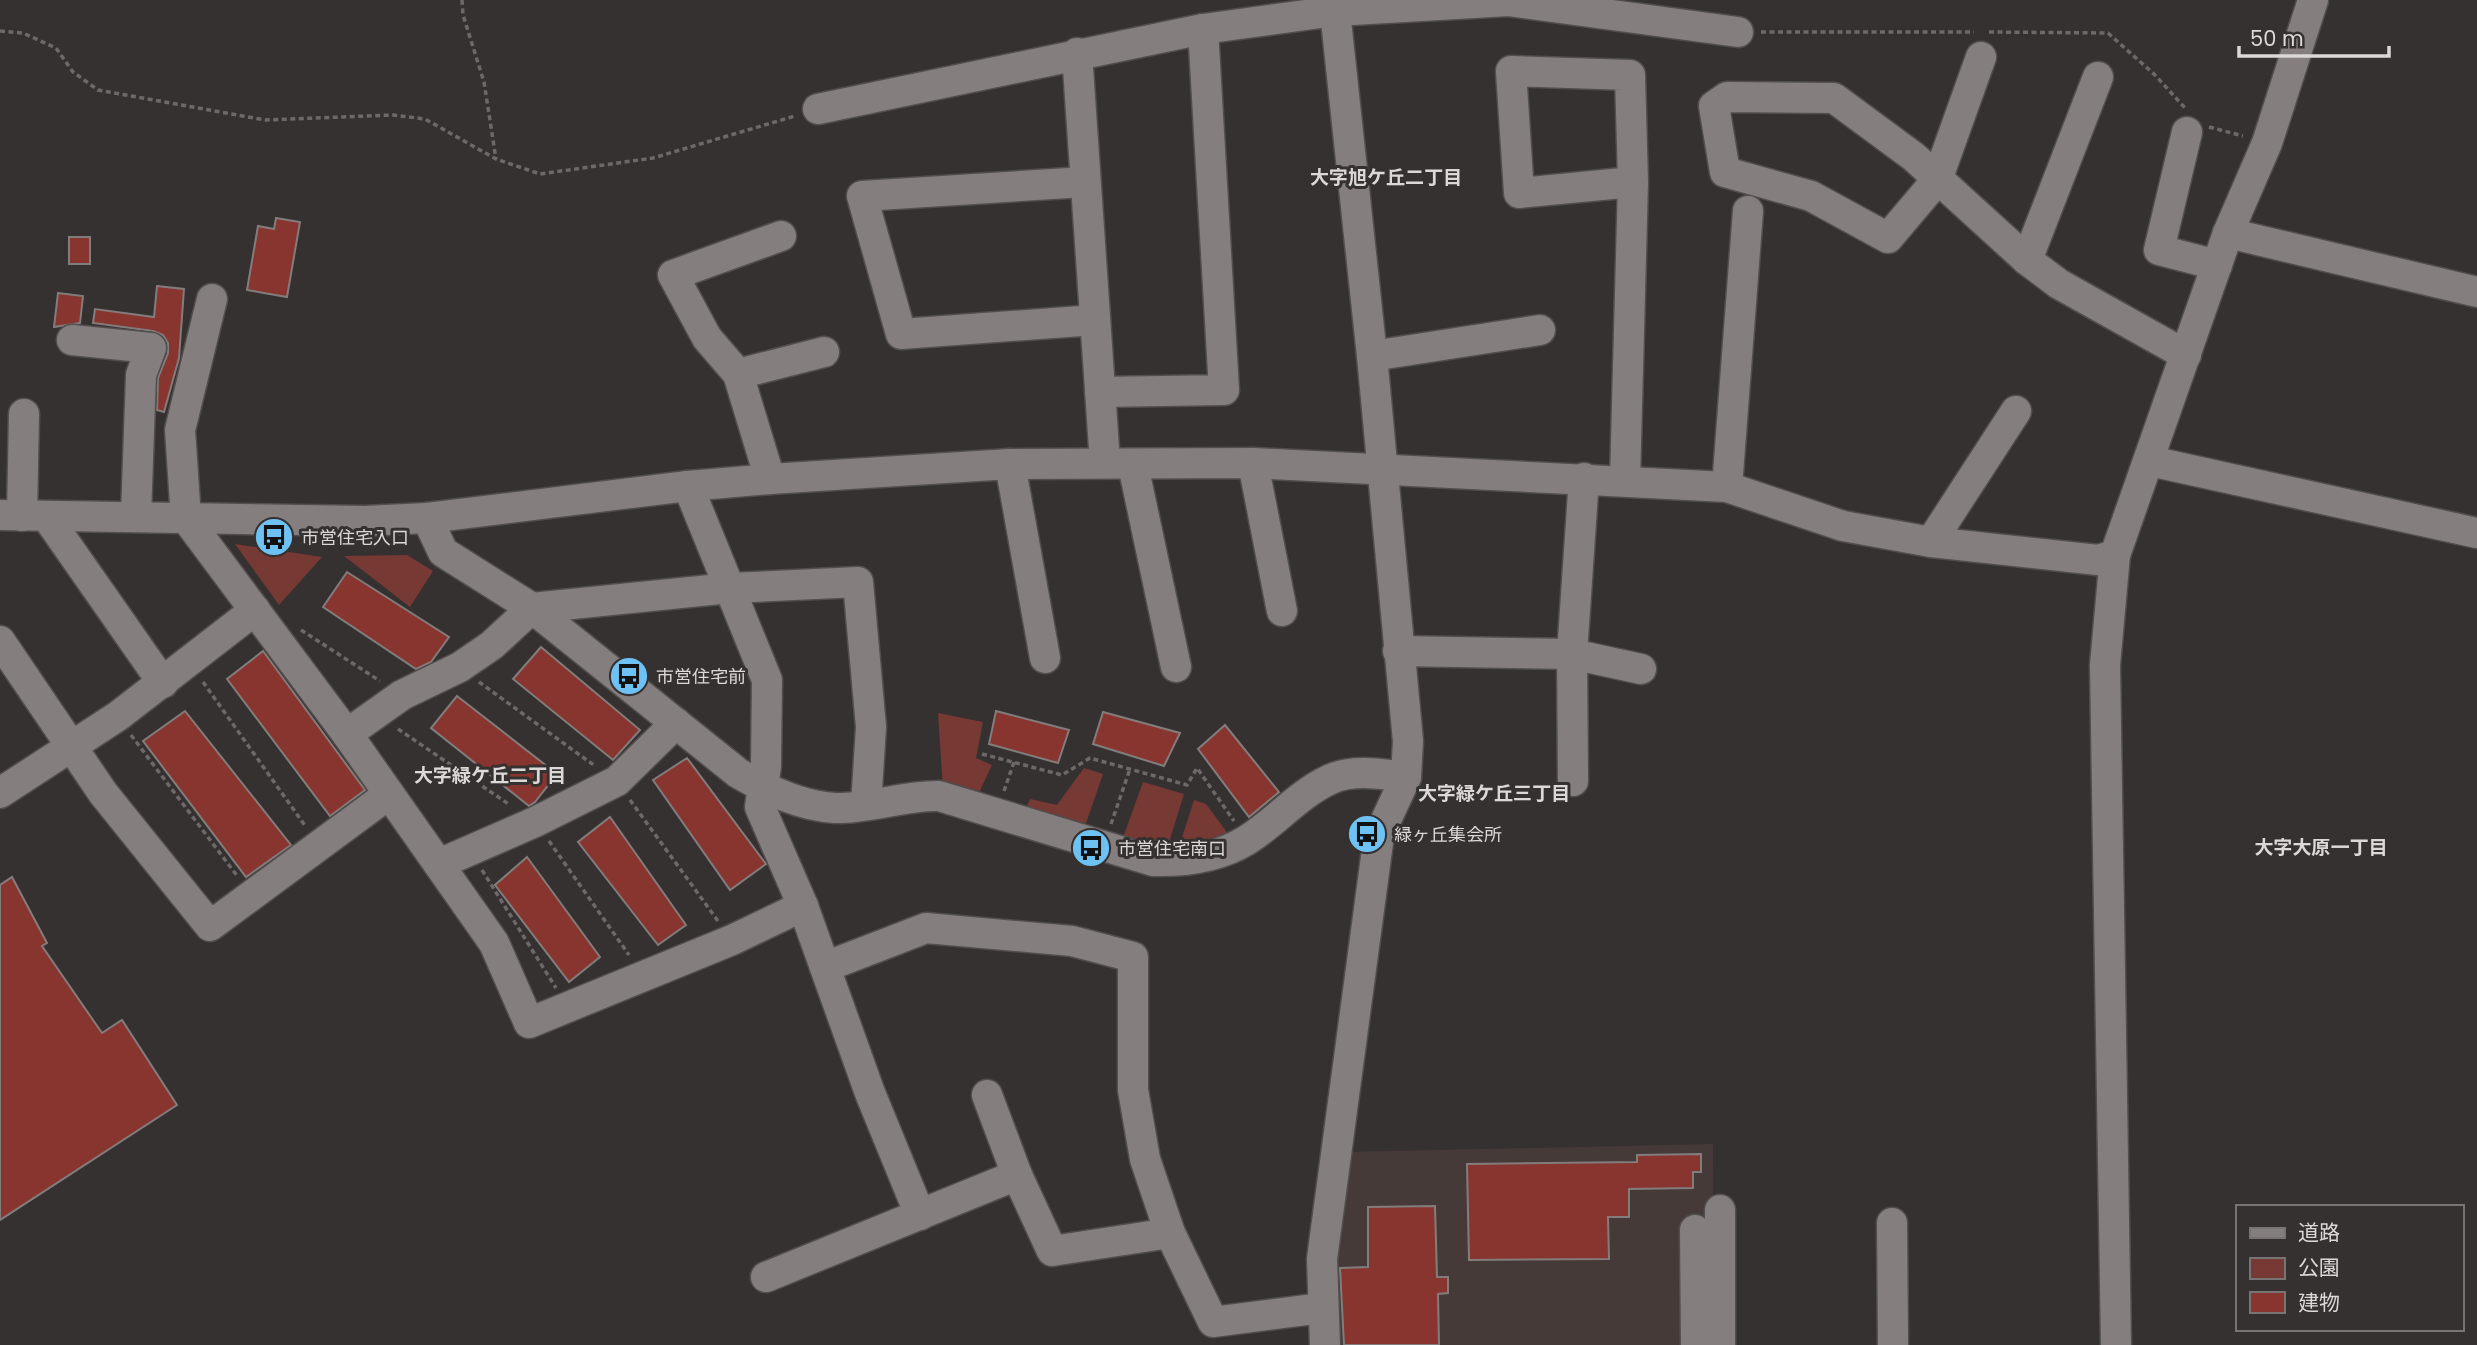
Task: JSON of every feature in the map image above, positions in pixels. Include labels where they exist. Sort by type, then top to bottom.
[{"type":"street","points":[[2116,1345],[2105,665],[2115,555],[2228,233],[2267,143],[2313,0]]},
{"type":"street","points":[[818,109],[1077,53],[1203,29],[1335,11],[1508,1],[1738,32]]},
{"type":"street","points":[[1325,1345],[1322,1259],[1379,835],[1406,777],[1408,741],[1372,356],[1335,11]]},
{"type":"street","points":[[1100,392],[1224,390],[1203,29]]},
{"type":"street","points":[[1077,53],[1100,392],[1176,667]]},
{"type":"street","points":[[1980,57],[1937,180],[1888,238],[1811,196],[1725,172],[1714,106],[1727,97],[1834,97],[1914,157],[1937,180],[2027,260],[2059,284],[2186,355]]},
{"type":"street","points":[[1625,480],[1633,182],[1630,75],[1511,71],[1518,193],[1633,182]]},
{"type":"street","points":[[2027,260],[2098,77]]},
{"type":"street","points":[[2187,132],[2159,250],[2217,265]]},
{"type":"street","points":[[1086,182],[862,196],[901,334],[1095,320]]},
{"type":"street","points":[[1727,487],[1748,211]]},
{"type":"street","points":[[2228,233],[2477,292]]},
{"type":"street","points":[[770,479],[738,374],[708,338],[673,275],[781,236]]},
{"type":"street","points":[[212,299],[180,430],[186,518],[347,734],[494,943],[529,1023],[732,940],[803,906]]},
{"type":"street","points":[[1372,356],[1541,330]]},
{"type":"street","points":[[72,340],[151,348],[141,375],[136,516]]},
{"type":"street","points":[[738,374],[824,352]]},
{"type":"street","points":[[1931,542],[2016,411]]},
{"type":"street","points":[[24,414],[23,516],[163,683]]},
{"type":"street","points":[[2150,461],[2477,533]]},
{"type":"street","points":[[23,516],[365,521],[427,518],[688,486],[770,479],[1010,464],[1253,463],[1727,487],[1843,526],[1931,542],[2098,560],[2115,555]]},
{"type":"street","points":[[1253,463],[1282,611]]},
{"type":"street","points":[[1010,464],[1045,658]]},
{"type":"street","points":[[1573,781],[1572,654],[1584,478]]},
{"type":"street","points":[[688,486],[767,680],[760,807],[803,906],[870,1093],[920,1215]]},
{"type":"street","points":[[427,518],[443,551],[532,608],[738,773],[763,788],[808,804],[837,808],[918,795],[939,796],[1153,861],[1181,862],[1212,856],[1247,839],[1300,796],[1332,778],[1366,772],[1406,777]]},
{"type":"street","points":[[347,734],[402,695],[460,667],[492,645],[532,608],[730,588],[858,582],[871,727],[866,805]]},
{"type":"street","points":[[1,792],[118,716],[190,663],[255,610]]},
{"type":"street","points":[[0,641],[70,746],[210,926],[389,794]]},
{"type":"street","points":[[1398,651],[1572,654],[1641,669]]},
{"type":"street","points":[[439,864],[535,822],[617,781],[676,723]]},
{"type":"street","points":[[825,967],[926,928],[1072,941],[1133,957],[1133,1090],[1145,1159],[1170,1233],[1213,1322],[1322,1308]]},
{"type":"street","points":[[987,1095],[1017,1175],[1052,1251],[1170,1233]]},
{"type":"street","points":[[766,1277],[1017,1175]]},
{"type":"street","points":[[1720,1210],[1720,1345]]},
{"type":"street","points":[[1892,1223],[1893,1345]]},
{"type":"street","points":[[1695,1230],[1696,1345]]},
{"type":"path","points":[[462,0],[463,15],[484,82],[496,159]]},
{"type":"path","points":[[0,31],[23,33],[56,48],[72,72],[98,90],[265,120],[393,115],[425,119],[496,159],[540,174],[653,158],[818,109]]},
{"type":"path","points":[[1738,32],[1878,31]]},
{"type":"path","points":[[299,629],[402,695]]},
{"type":"path","points":[[190,663],[319,845]]},
{"type":"path","points":[[460,667],[617,781],[732,940]]},
{"type":"path","points":[[376,714],[535,822],[644,977]]},
{"type":"path","points":[[118,716],[252,895]]},
{"type":"path","points":[[982,754],[1062,775],[1090,758],[1187,785],[1197,768],[1247,839]]},
{"type":"path","points":[[996,813],[1014,762]]},
{"type":"path","points":[[1104,845],[1130,769]]},
{"type":"path","points":[[469,850],[569,1007]]},
{"type":"shaded area","points":[[1713,1144],[1714,1345],[1333,1345],[1331,1271],[1348,1152]]},
{"type":"green space","points":[[235,544],[322,557],[279,605]]},
{"type":"green space","points":[[407,555],[433,571],[410,607],[344,556]]},
{"type":"green space","points":[[938,713],[983,722],[976,758],[992,765],[976,799],[943,788]]},
{"type":"green space","points":[[1084,768],[1103,774],[1082,835],[1022,818],[1030,799],[1057,805]]},
{"type":"green space","points":[[1143,782],[1184,794],[1165,855],[1120,846]]},
{"type":"green space","points":[[1194,800],[1206,804],[1232,839],[1176,856]]},
{"type":"building","points":[[276,218],[300,222],[287,297],[247,290],[258,226],[274,229]]},
{"type":"building","points":[[69,237],[90,237],[90,264],[69,264]]},
{"type":"building","points":[[157,286],[184,289],[179,358],[164,412],[157,410],[158,378],[168,353],[168,343],[163,335],[153,331],[93,323],[95,309],[154,317]]},
{"type":"building","points":[[58,293],[83,296],[80,323],[54,327]]},
{"type":"building","points":[[347,572],[449,637],[431,662],[416,669],[323,607]]},
{"type":"building","points":[[541,647],[640,730],[613,760],[513,679]]},
{"type":"building","points":[[263,651],[365,790],[330,816],[227,679]]},
{"type":"building","points":[[457,696],[557,774],[535,802],[529,806],[431,728]]},
{"type":"building","points":[[185,711],[291,845],[246,877],[143,741]]},
{"type":"building","points":[[996,711],[1069,730],[1058,763],[989,744]]},
{"type":"building","points":[[1103,712],[1180,733],[1164,766],[1093,744]]},
{"type":"building","points":[[1225,725],[1279,792],[1249,817],[1198,749]]},
{"type":"building","points":[[687,758],[766,864],[730,890],[653,780]]},
{"type":"building","points":[[610,817],[686,925],[658,945],[578,842]]},
{"type":"building","points":[[527,857],[600,957],[569,982],[495,885]]},
{"type":"building","points":[[12,877],[47,943],[42,946],[102,1033],[122,1020],[177,1105],[0,1220],[0,885]]},
{"type":"building","points":[[1701,1154],[1701,1172],[1693,1172],[1693,1188],[1629,1189],[1629,1217],[1608,1217],[1609,1259],[1469,1260],[1467,1164],[1637,1162],[1637,1155]]},
{"type":"building","points":[[1435,1206],[1437,1277],[1448,1277],[1448,1293],[1438,1294],[1439,1345],[1344,1345],[1340,1268],[1368,1267],[1368,1207]]},
{"type":"place","name":"市営住宅入口","points":[[274,537]]},
{"type":"place","name":"市営住宅前","points":[[629,676]]},
{"type":"place","name":"緑ヶ丘集会所","points":[[1367,834]]},
{"type":"place","name":"市営住宅南口","points":[[1091,848]]},
{"type":"district","name":"大字旭ケ丘二丁目","points":[[1386,177]]},
{"type":"district","name":"大字緑ケ丘二丁目","points":[[490,775]]},
{"type":"district","name":"大字緑ケ丘三丁目","points":[[1494,793]]},
{"type":"district","name":"大字大原一丁目","points":[[2321,847]]}]
